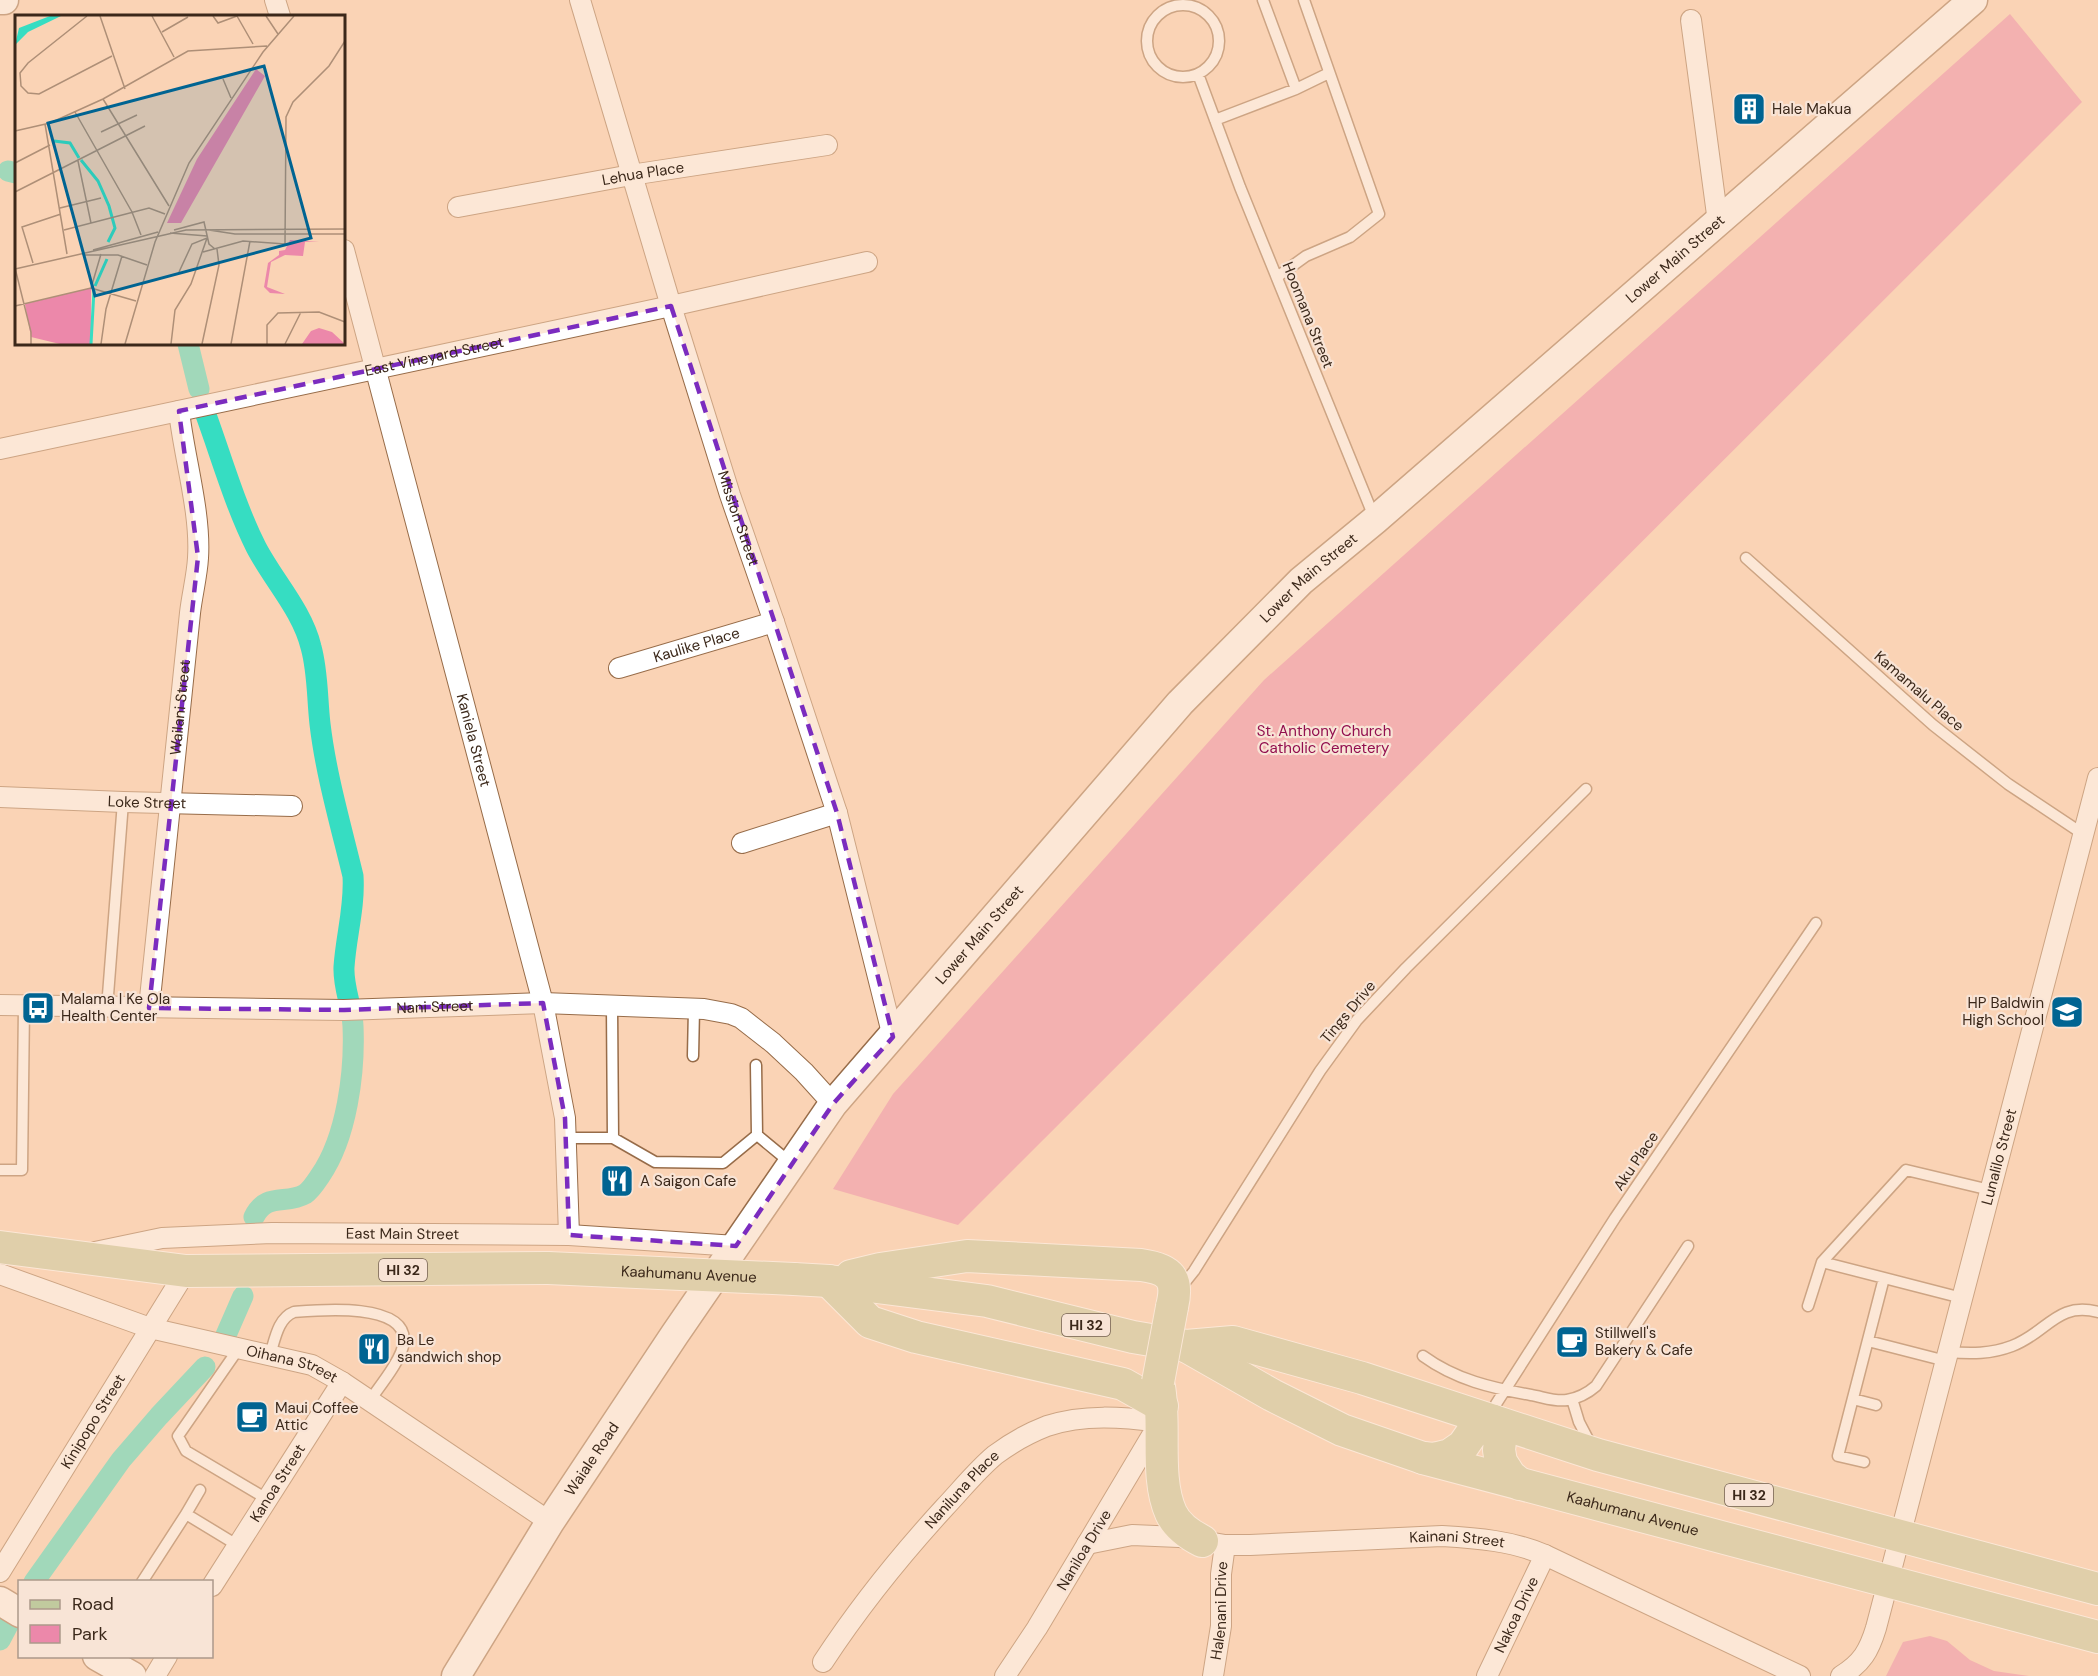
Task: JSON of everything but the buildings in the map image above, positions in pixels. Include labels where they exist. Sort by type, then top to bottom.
[{"type":"main road","name":"East Main Street","points":[[0,1247],[186,1271]]},
{"type":"main road","points":[[829,1281],[880,1269],[967,1256],[1153,1267],[1168,1274],[1174,1297],[1160,1404],[1164,1479],[1171,1513],[1182,1527],[1214,1543]]},
{"type":"main road","name":"Kaahumanu Avenue","points":[[186,1271],[548,1268],[829,1281],[987,1301],[1133,1336],[1186,1346],[1233,1342],[1362,1378],[1598,1455],[2098,1589]]},
{"type":"main road","points":[[829,1281],[870,1322],[916,1337],[1123,1384],[1160,1404]]},
{"type":"main road","name":"Kaahumanu Avenue","points":[[1186,1346],[1272,1395],[1342,1430],[1423,1458],[2098,1637]]},
{"type":"main road","points":[[1423,1458],[1434,1459],[1450,1455],[1463,1446],[1472,1433],[1493,1421],[1500,1442],[1501,1462],[1507,1473],[1520,1484]]},
{"type":"street","points":[[275,0],[280,15]]},
{"type":"street","name":"Mission Street","points":[[580,0],[730,495],[837,813],[893,1037]]},
{"type":"street","name":"Lower Main Street","points":[[736,1246],[833,1104],[1180,703],[1301,581],[1375,520],[1973,0]]},
{"type":"street","points":[[1691,20],[1718,222]]},
{"type":"street","name":"Lehua Place","points":[[458,207],[632,175],[828,145]]},
{"type":"street","name":"Kaniela Street","points":[[345,254],[543,1004],[565,1118],[569,1235]]},
{"type":"street","name":"East Vineyard Street","points":[[0,449],[867,262]]},
{"type":"street","name":"Wailani Street","points":[[149,1008],[190,613],[198,557],[195,512],[182,443],[179,411]]},
{"type":"street","name":"Kaulike Place","points":[[619,668],[774,622]]},
{"type":"street","name":"Lunalilo Street","points":[[1900,1536],[2098,778]]},
{"type":"street","name":"Loke Street","points":[[0,797],[292,806]]},
{"type":"street","points":[[742,843],[837,813]]},
{"type":"street","name":"Nani Street","points":[[0,1005],[352,1010],[543,1004],[694,1009],[731,1014],[741,1018],[773,1043],[833,1104]]},
{"type":"street","name":"East Main Street","points":[[72,1257],[173,1238],[272,1233],[569,1235],[736,1246]]},
{"type":"street","name":"Waiale Road","points":[[456,1676],[550,1522],[736,1246]]},
{"type":"street","name":"Kinipopo Street","points":[[0,1572],[186,1271]]},
{"type":"street","name":"Oihana Street","points":[[0,1274],[150,1328],[312,1365],[342,1382],[550,1522]]},
{"type":"street","name":"Kanoa Street","points":[[213,1584],[342,1382]]},
{"type":"street","name":"Naniloa Drive","points":[[1005,1676],[1037,1628],[1087,1544],[1160,1404]]},
{"type":"street","name":"Naniluna Place","points":[[824,1662],[836,1642],[910,1545],[981,1468],[1011,1443],[1046,1427],[1085,1418],[1134,1418],[1160,1404]]},
{"type":"street","name":"Kainani Street","points":[[1087,1544],[1132,1535],[1179,1537],[1214,1543],[1442,1536],[1475,1538],[1508,1544],[1545,1555],[1800,1676]]},
{"type":"street","points":[[1840,1676],[1855,1666],[1869,1650],[1900,1536]]},
{"type":"street","name":"Halenani Drive","points":[[1213,1676],[1221,1626],[1221,1574],[1214,1543]]},
{"type":"street","name":"Nakoa Drive","points":[[1487,1676],[1545,1555]]},
{"type":"street","points":[[0,1602],[18,1611]]},
{"type":"street","points":[[100,1658],[132,1676]]},
{"type":"street","points":[[155,1676],[166,1658]]},
{"type":"lane","points":[[1263,0],[1296,89]]},
{"type":"lane","points":[[1277,277],[1306,256],[1350,237],[1379,214],[1304,0]]},
{"type":"lane","points":[[1187,5],[1198,8],[1215,24],[1219,43],[1217,53],[1213,61],[1198,74],[1188,76],[1169,74],[1152,60],[1146,38],[1155,17],[1164,10],[1187,5]]},
{"type":"lane","points":[[1215,120],[1296,89],[1329,73]]},
{"type":"lane","name":"Hoomana Street","points":[[1198,74],[1375,520]]},
{"type":"lane","name":"Kamamalu Place","points":[[1746,558],[1933,725],[2008,784],[2083,834]]},
{"type":"lane","name":"Tings Drive","points":[[1174,1297],[1194,1271],[1320,1071],[1357,1020],[1406,968],[1586,789]]},
{"type":"lane","points":[[107,1008],[123,802]]},
{"type":"lane","name":"Aku Place","points":[[1493,1421],[1496,1404],[1615,1218],[1816,923]]},
{"type":"lane","points":[[0,1170],[22,1170],[24,1006]]},
{"type":"lane","points":[[612,1007],[613,1138]]},
{"type":"lane","points":[[693,1056],[694,1009]]},
{"type":"lane","points":[[566,1138],[613,1138],[655,1161],[723,1163],[756,1135],[756,1065]]},
{"type":"lane","points":[[756,1135],[792,1164]]},
{"type":"lane","points":[[1808,1306],[1822,1262],[1906,1170],[1990,1190]]},
{"type":"lane","points":[[1423,1356],[1451,1374],[1505,1390],[1555,1400],[1582,1396],[1596,1386],[1688,1246]]},
{"type":"lane","points":[[1822,1262],[1962,1298]]},
{"type":"lane","points":[[1864,1462],[1838,1456],[1884,1278]]},
{"type":"lane","points":[[1868,1341],[1947,1356],[1972,1354],[1999,1350],[2030,1337],[2057,1316],[2069,1310],[2082,1308],[2098,1312]]},
{"type":"lane","points":[[270,1355],[282,1322],[286,1315],[294,1312],[362,1311],[388,1317],[398,1324],[403,1333],[404,1343],[396,1361],[370,1401]]},
{"type":"lane","points":[[239,1348],[178,1436],[186,1452],[267,1500]]},
{"type":"lane","points":[[1572,1399],[1584,1433],[1598,1455]]},
{"type":"lane","points":[[1852,1399],[1876,1405]]},
{"type":"lane","points":[[143,1580],[200,1490]]},
{"type":"lane","points":[[186,1514],[237,1545]]},
{"type":"highlighted area","points":[[671,306],[837,813],[893,1037],[833,1104],[736,1246],[569,1235],[565,1118],[543,1003],[344,1010],[149,1008],[198,557],[179,411]]},
{"type":"green space","name":"St. Anthony Church Catholic Cemetery","points":[[2010,14],[2082,102],[958,1225],[833,1189],[893,1094],[1264,680]]},
{"type":"green space","points":[[1930,1636],[1947,1641],[1970,1660],[1994,1671],[2029,1676],[1886,1676],[1903,1642]]},
{"type":"waterway","points":[[8,171],[15,173]]},
{"type":"waterway","points":[[188,345],[199,389]]},
{"type":"waterway","points":[[206,415],[248,531],[307,633],[315,666],[326,762],[353,876],[353,899],[344,967],[353,1026],[353,1044],[351,1083],[343,1124],[329,1160],[309,1190],[298,1197],[264,1204],[254,1217]]},
{"type":"waterway","points":[[226,1335],[243,1296]]},
{"type":"waterway","points":[[35,1580],[121,1460],[205,1367]]},
{"type":"waterway","points":[[0,1640],[10,1621]]},
{"type":"place","name":"Hale Makua","points":[[1749,109]]},
{"type":"place","name":"Malama I Ke Ola Health Center","points":[[38,1008]]},
{"type":"place","name":"HP Baldwin High School","points":[[2067,1012]]},
{"type":"place","name":"A Saigon Cafe","points":[[617,1181]]},
{"type":"place","name":"Stillwell's Bakery & Cafe","points":[[1572,1342]]},
{"type":"place","name":"Ba Le sandwich shop","points":[[374,1349]]},
{"type":"place","name":"Maui Coffee Attic","points":[[252,1417]]}]
